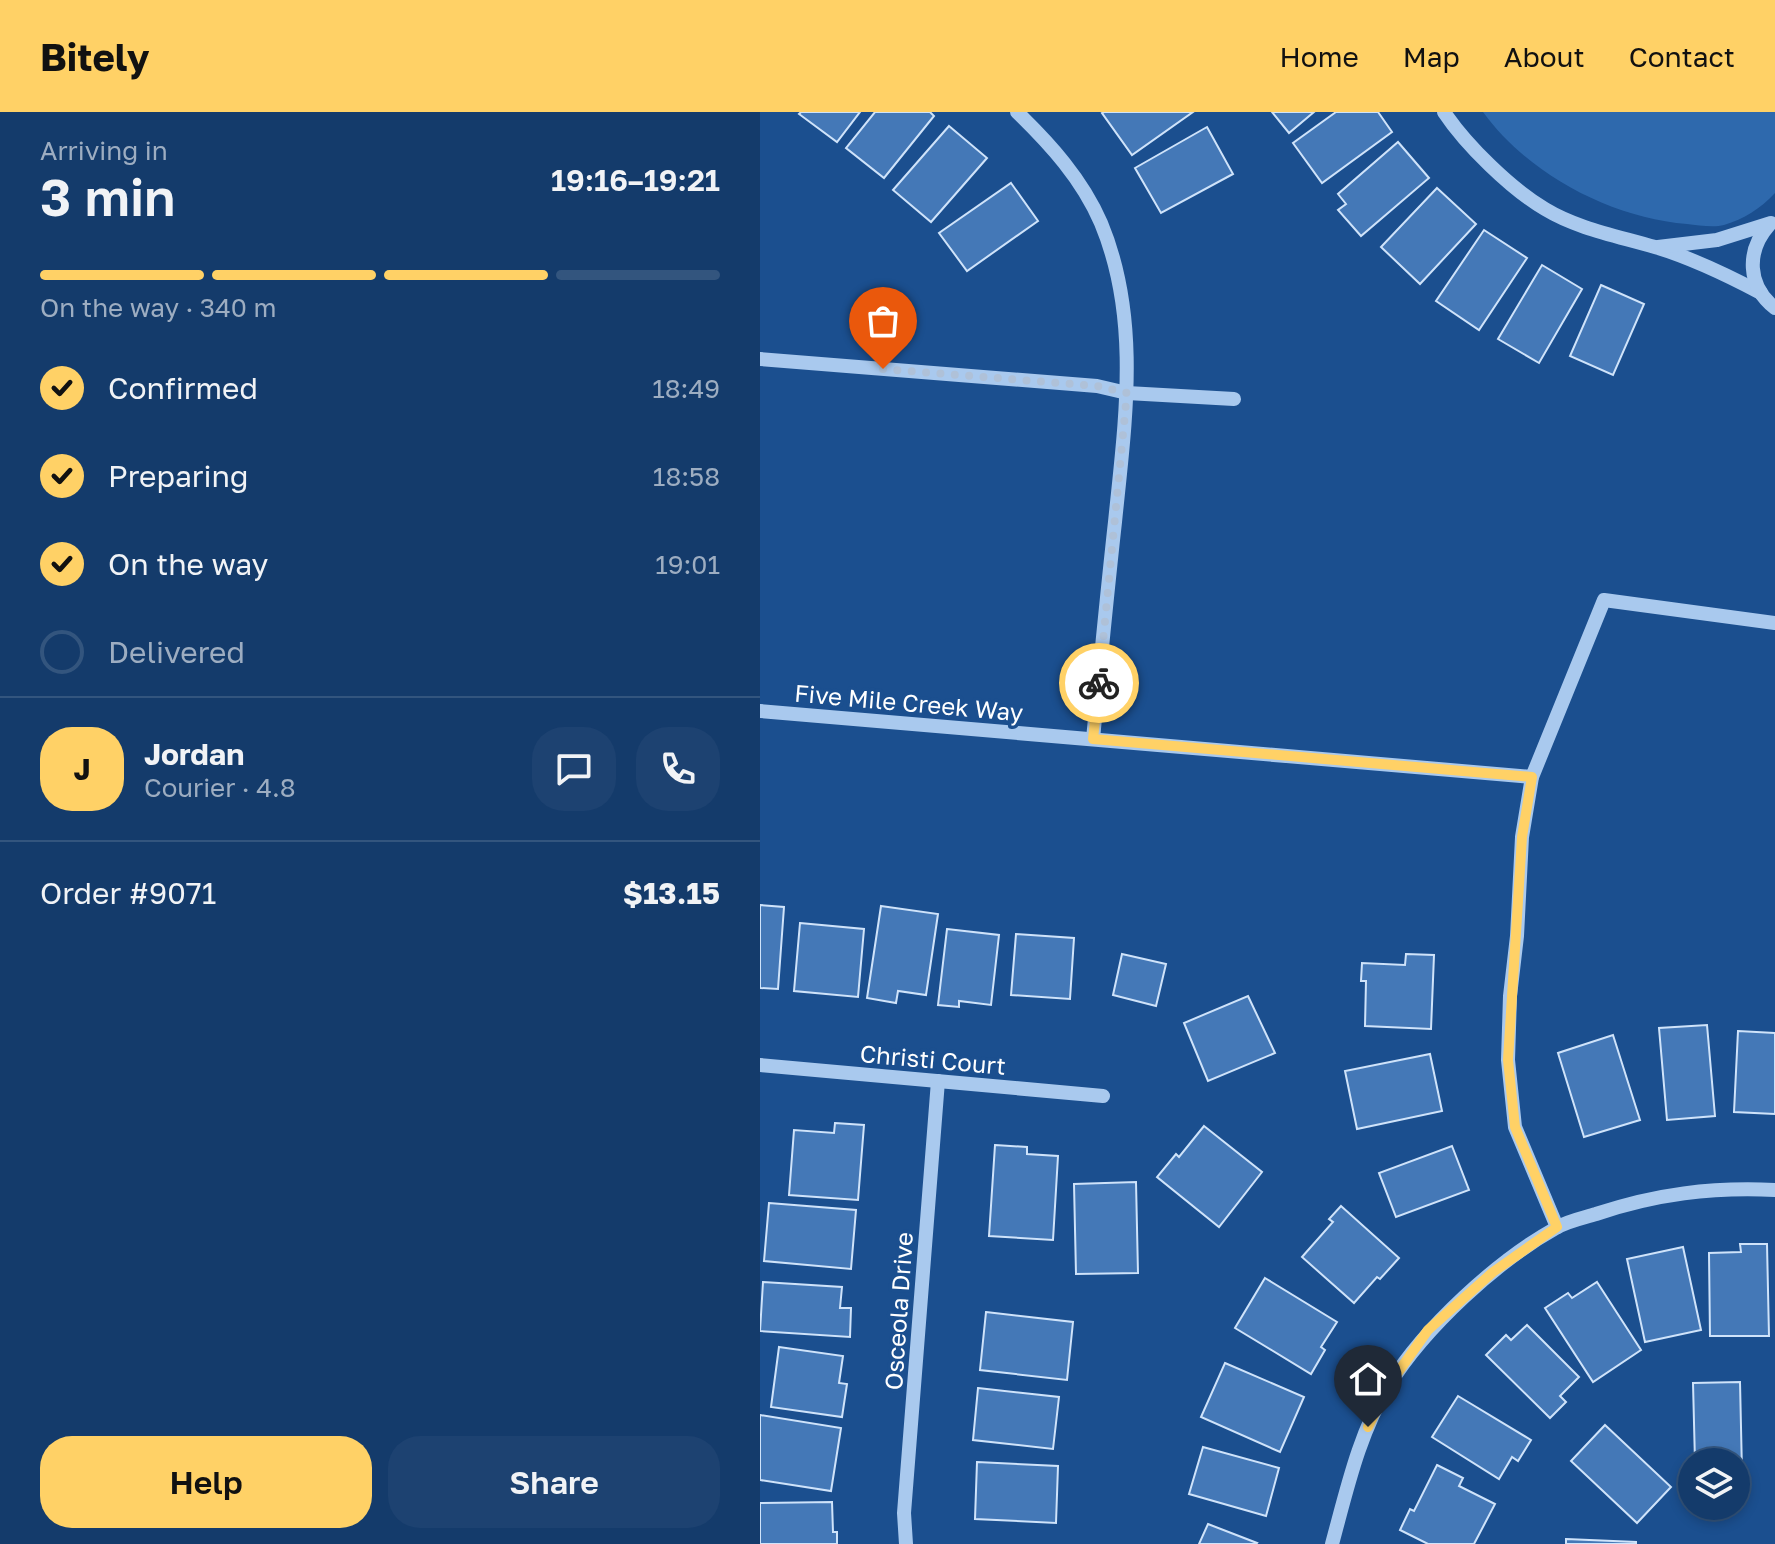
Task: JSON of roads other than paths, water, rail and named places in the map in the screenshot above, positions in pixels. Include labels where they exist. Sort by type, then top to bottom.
[{"type":"street","points":[[1017,112],[1073,173],[1100,221],[1116,267],[1125,315],[1127,393],[1093,739]]},
{"type":"street","points":[[1444,112],[1493,169],[1545,209],[1602,233],[1658,247],[1713,268],[1761,293],[1775,308]]},
{"type":"street","points":[[1658,247],[1717,240],[1773,222]]},
{"type":"street","points":[[1761,293],[1752,258],[1755,245],[1773,222]]},
{"type":"street","points":[[760,359],[1097,386],[1127,393],[1234,399]]},
{"type":"street","points":[[1557,1227],[1515,1127],[1508,1060],[1522,837],[1532,777],[1604,600],[1775,623]]},
{"type":"street","name":"Five Mile Creek Way","points":[[760,711],[1532,777]]},
{"type":"street","name":"Christi Court","points":[[760,1065],[1103,1096]]},
{"type":"street","name":"Osceola Drive","points":[[906,1544],[904,1513],[938,1081]]},
{"type":"street","points":[[1332,1544],[1358,1448],[1389,1385],[1428,1330],[1493,1272],[1557,1227],[1623,1205],[1670,1194],[1725,1188],[1775,1190]]}]
